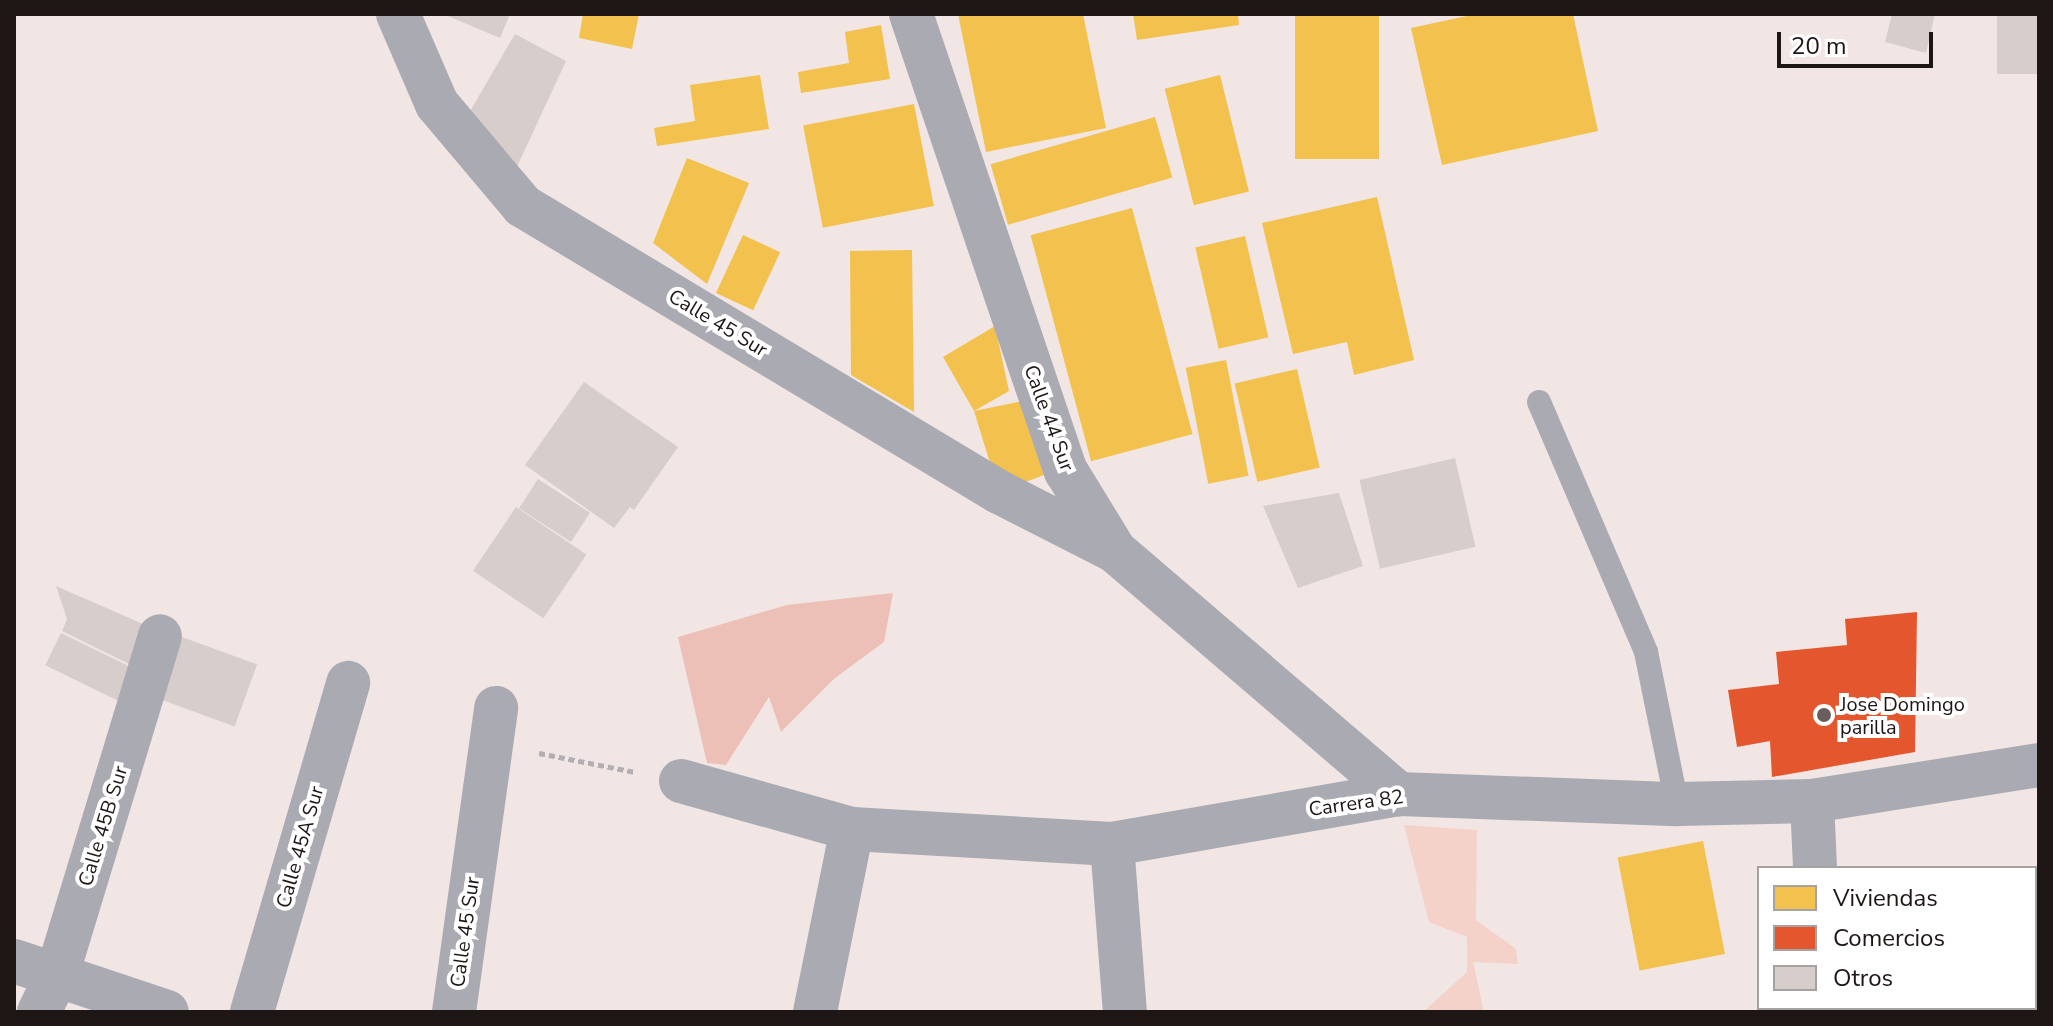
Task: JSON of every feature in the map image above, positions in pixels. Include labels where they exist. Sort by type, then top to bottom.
[{"type":"street","name":"Calle 45 Sur","points":[[398,14],[437,104],[523,206],[999,492],[1115,551]]},
{"type":"street","name":"Calle 44 Sur","points":[[911,14],[1066,471],[1115,551],[1399,794]]},
{"type":"street","name":"Calle 45B Sur","points":[[48,994],[160,636]]},
{"type":"street","name":"Calle 45A Sur","points":[[252,1012],[348,683]]},
{"type":"street","name":"Calle 45 Sur","points":[[454,1012],[494,726]]},
{"type":"street","name":"Carrera 82","points":[[681,781],[852,829],[1112,844],[1399,794],[1677,804],[1812,801],[2039,765]]},
{"type":"street","points":[[1812,801],[1815,866]]},
{"type":"street","points":[[815,1012],[852,829]]},
{"type":"street","points":[[1112,844],[1125,1012]]},
{"type":"street","points":[[14,961],[48,994],[167,1012]]},
{"type":"lane","points":[[1539,402],[1646,652],[1677,804]]},
{"type":"path","points":[[494,726],[681,781]]},
{"type":"shaded area","points":[[893,593],[884,642],[835,678],[781,732],[769,697],[726,765],[707,763],[678,637],[787,605]]},
{"type":"shaded area","points":[[1404,825],[1477,830],[1476,920],[1516,949],[1518,964],[1473,962],[1484,1012],[1423,1012],[1467,972],[1467,937],[1429,922]]},
{"type":"building: Viviendas","points":[[583,14],[639,14],[632,49],[579,38]]},
{"type":"building: Viviendas","points":[[958,14],[1083,14],[1106,128],[986,152]]},
{"type":"building: Viviendas","points":[[1133,14],[1238,14],[1239,25],[1137,40]]},
{"type":"building: Viviendas","points":[[1295,14],[1379,14],[1379,159],[1295,159]]},
{"type":"building: Viviendas","points":[[1476,14],[1573,14],[1598,131],[1442,165],[1411,28]]},
{"type":"building: Viviendas","points":[[881,25],[890,79],[801,93],[798,72],[849,63],[845,32]]},
{"type":"building: Viviendas","points":[[760,75],[769,129],[657,146],[654,128],[695,121],[690,85]]},
{"type":"building: Viviendas","points":[[1220,75],[1249,191],[1194,205],[1165,89]]},
{"type":"building: Viviendas","points":[[914,104],[934,206],[823,228],[803,126]]},
{"type":"building: Viviendas","points":[[1155,117],[1172,178],[1008,225],[991,164]]},
{"type":"building: Viviendas","points":[[687,158],[749,183],[707,284],[653,243]]},
{"type":"building: Viviendas","points":[[1377,197],[1414,360],[1354,375],[1347,342],[1293,354],[1262,223]]},
{"type":"building: Viviendas","points":[[1132,208],[1193,434],[1091,461],[1031,235]]},
{"type":"building: Viviendas","points":[[743,235],[780,252],[753,310],[716,293]]},
{"type":"building: Viviendas","points":[[1245,236],[1268,337],[1219,349],[1195,247]]},
{"type":"building: Viviendas","points":[[912,250],[914,412],[851,375],[850,251]]},
{"type":"building: Viviendas","points":[[995,326],[1009,391],[974,411],[943,357]]},
{"type":"building: Viviendas","points":[[1226,360],[1249,476],[1208,484],[1186,368]]},
{"type":"building: Viviendas","points":[[1297,369],[1320,467],[1257,482],[1235,383]]},
{"type":"building: Viviendas","points":[[1023,401],[1049,473],[999,492],[974,411]]},
{"type":"building: Viviendas","points":[[1703,841],[1725,954],[1640,970],[1618,858]]},
{"type":"building: Comercios","name":"Jose Domingo parilla","points":[[1917,612],[1915,752],[1772,777],[1770,741],[1737,747],[1728,690],[1779,684],[1776,652],[1847,645],[1845,619]]},
{"type":"building: Otros","points":[[443,14],[510,14],[500,38]]},
{"type":"building: Otros","points":[[1892,14],[1935,14],[1926,53],[1885,42]]},
{"type":"building: Otros","points":[[1997,14],[2037,14],[2037,74],[1997,74]]},
{"type":"building: Otros","points":[[515,34],[566,61],[516,169],[462,125]]},
{"type":"building: Otros","points":[[584,382],[678,447],[634,510],[630,507],[614,528],[525,465]]},
{"type":"building: Otros","points":[[1455,458],[1475,547],[1380,569],[1360,480]]},
{"type":"building: Otros","points":[[538,479],[590,513],[571,542],[519,508]]},
{"type":"building: Otros","points":[[1339,493],[1363,566],[1298,588],[1263,506]]},
{"type":"building: Otros","points":[[516,507],[586,555],[543,618],[473,571]]},
{"type":"building: Otros","points":[[56,586],[150,627],[131,665],[62,631],[67,619]]},
{"type":"building: Otros","points":[[61,633],[134,669],[118,701],[45,665]]},
{"type":"building: Otros","points":[[182,637],[257,664],[235,726],[159,699]]},
{"type":"place","name":"Jose Domingo parilla","points":[[1824,715]]}]
